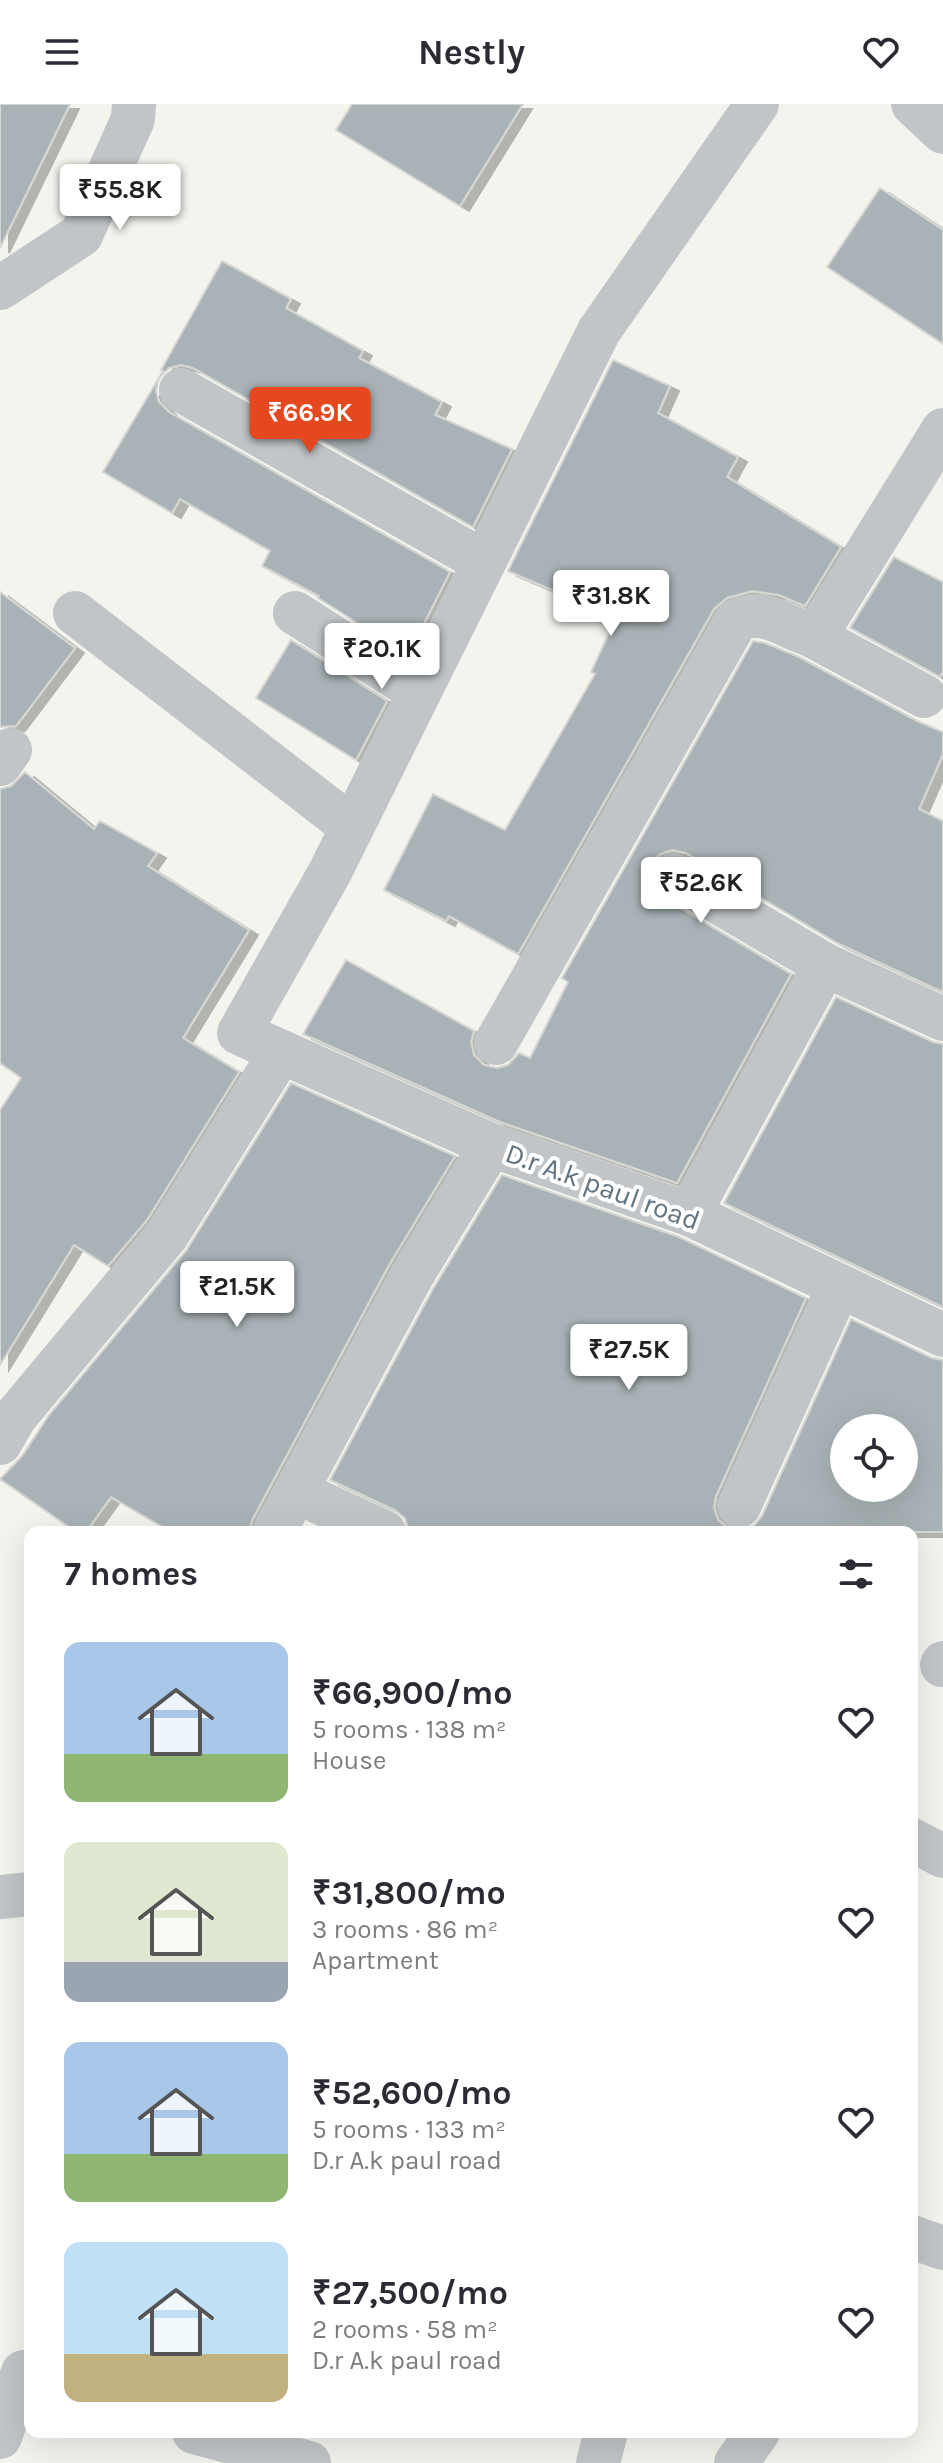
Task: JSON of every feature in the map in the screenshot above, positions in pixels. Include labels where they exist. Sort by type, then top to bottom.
[{"type":"street","points":[[0,288],[81,235],[133,119],[134,104]]},
{"type":"street","points":[[491,1145],[239,1033],[352,827],[599,331],[757,104]]},
{"type":"street","points":[[913,104],[943,132]]},
{"type":"street","points":[[181,390],[484,562]]},
{"type":"street","points":[[809,634],[821,627],[829,617],[943,430]]},
{"type":"street","points":[[75,613],[352,827]]},
{"type":"street","points":[[295,613],[419,692]]},
{"type":"street","points":[[496,1043],[736,621],[749,614],[766,616],[809,634],[924,696]]},
{"type":"street","points":[[673,875],[825,965],[943,1019]]},
{"type":"street","points":[[689,1214],[825,965]]},
{"type":"street","points":[[0,1443],[15,1417],[167,1235],[281,1052]]},
{"type":"street","name":"D.r A.k paul road","points":[[277,1526],[411,1277],[491,1145],[689,1214],[943,1335]]},
{"type":"street","points":[[739,1506],[839,1286]]},
{"type":"street","points":[[297,1492],[371,1526]]},
{"type":"street","points":[[918,1843],[943,1856]]},
{"type":"street","points":[[0,1897],[24,1895]]},
{"type":"street","points":[[918,2239],[943,2248]]},
{"type":"street","points":[[0,2437],[18,2365]]},
{"type":"street","points":[[216,2438],[309,2463]]},
{"type":"street","points":[[598,2463],[604,2438]]},
{"type":"street","points":[[736,2463],[754,2438]]},
{"type":"building","points":[[0,104],[70,104],[0,248]]},
{"type":"building","points":[[352,104],[523,104],[460,206],[336,130]]},
{"type":"building","points":[[880,188],[943,230],[943,344],[827,267]]},
{"type":"building","points":[[222,261],[291,299],[286,308],[363,351],[359,358],[442,402],[435,415],[512,449],[473,527],[193,368],[182,365],[169,368],[159,378],[156,391],[159,402],[169,412],[450,572],[408,655],[319,596],[262,566],[270,551],[180,499],[172,513],[103,472],[163,371]]},
{"type":"building","points":[[613,360],[670,386],[658,413],[738,457],[727,477],[841,547],[805,606],[779,595],[752,591],[727,598],[714,609],[518,954],[449,916],[446,921],[384,890],[433,794],[505,830],[595,674],[591,672],[616,618],[508,571]]},
{"type":"building","points":[[894,557],[943,582],[943,671],[940,677],[850,628]]},
{"type":"building","points":[[0,592],[75,648],[16,726],[0,727]]},
{"type":"building","points":[[291,640],[387,701],[356,760],[256,698]]},
{"type":"building","points":[[753,641],[799,657],[943,732],[943,754],[919,809],[943,821],[943,992],[837,943],[686,853],[672,850],[660,854],[651,863],[648,876],[651,887],[660,896],[791,974],[677,1183],[500,1122],[303,1034],[346,960],[474,1031],[471,1042],[474,1055],[484,1065],[497,1068],[508,1065],[519,1053],[530,1058],[568,982],[562,978]]},
{"type":"building","points":[[25,772],[94,829],[100,821],[157,853],[148,866],[249,930],[183,1038],[239,1072],[147,1220],[108,1266],[74,1245],[0,1365],[0,1110],[21,1078],[0,1063],[0,789],[11,786]]},
{"type":"building","points":[[836,997],[943,1044],[943,1307],[724,1203]]},
{"type":"building","points":[[291,1083],[455,1156],[389,1265],[250,1526],[161,1526],[111,1497],[90,1526],[67,1526],[0,1479],[22,1456],[49,1415],[186,1251]]},
{"type":"building","points":[[502,1175],[679,1237],[806,1298],[716,1496],[714,1508],[718,1520],[725,1526],[407,1526],[405,1518],[395,1510],[330,1480],[433,1289]]},
{"type":"building","points":[[851,1319],[932,1358],[943,1360],[943,1532],[918,1532],[918,1526],[754,1526],[762,1516]]}]
